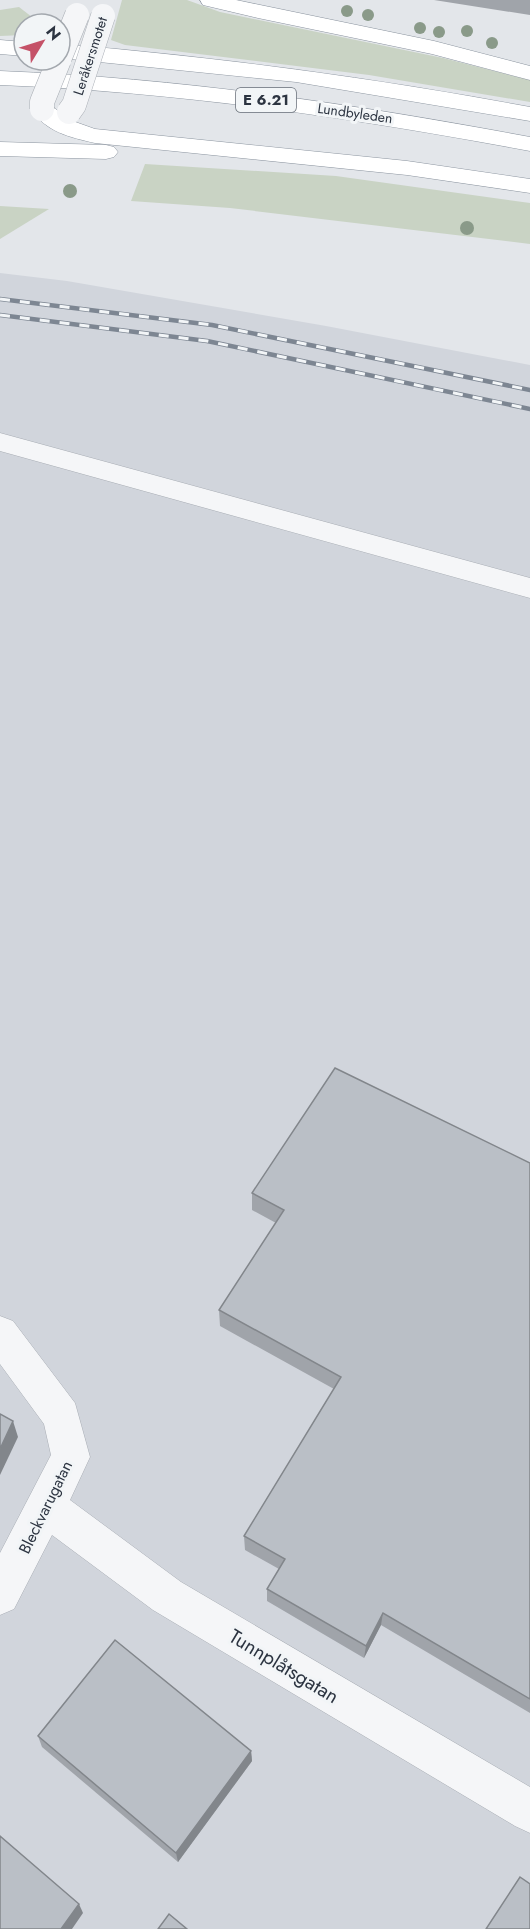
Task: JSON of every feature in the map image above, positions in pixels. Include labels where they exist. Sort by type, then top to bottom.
[{"type":"highway","points":[[211,0],[258,12],[434,48],[530,73]]},
{"type":"highway","name":"Lundbyleden","points":[[72,52],[293,75],[397,90],[530,114]]},
{"type":"highway","name":"Lundbyleden","points":[[0,78],[57,79],[227,95],[424,123],[530,144]]},
{"type":"highway","points":[[0,132],[56,114],[95,136],[407,168],[530,186]]},
{"type":"highway","points":[[0,149],[276,155]]},
{"type":"street","name":"Leråkersmotet","points":[[72,25],[79,7]]},
{"type":"street","name":"Leråkersmotet","points":[[54,72],[42,102],[56,114],[74,105],[106,8]]},
{"type":"street","points":[[0,442],[530,588]]},
{"type":"street","name":"Bleckvarugatan","points":[[0,1333],[61,1416],[71,1456],[47,1507],[0,1594]]},
{"type":"street","name":"Tunnplåtsgatan","points":[[47,1507],[166,1596],[530,1811]]},
{"type":"shaded area","points":[[0,273],[67,281],[326,326],[530,365],[530,1929],[0,1929]]},
{"type":"green space","points":[[122,0],[187,0],[220,12],[443,58],[530,80],[530,102],[369,75],[125,45],[111,40]]},
{"type":"green space","points":[[19,7],[25,12],[12,12],[12,36],[0,36],[0,10]]},
{"type":"green space","points":[[145,164],[336,176],[530,203],[530,244],[230,208],[131,201]]},
{"type":"green space","points":[[0,206],[49,209],[0,239]]},
{"type":"building","points":[[335,1068],[530,1163],[530,1699],[383,1613],[366,1646],[267,1589],[285,1559],[244,1536],[341,1377],[219,1310],[284,1210],[252,1193]]},
{"type":"building","points":[[0,1414],[13,1421],[0,1449]]},
{"type":"building","points":[[115,1640],[251,1751],[176,1853],[38,1736]]},
{"type":"building","points":[[0,1836],[79,1904],[61,1929],[0,1929]]},
{"type":"building","points":[[520,1877],[530,1884],[530,1929],[486,1929]]},
{"type":"building","points":[[169,1914],[187,1929],[158,1929]]},
{"type":"railway","points":[[0,299],[212,325],[530,390]]},
{"type":"railway","points":[[0,315],[207,341],[530,409]]}]
